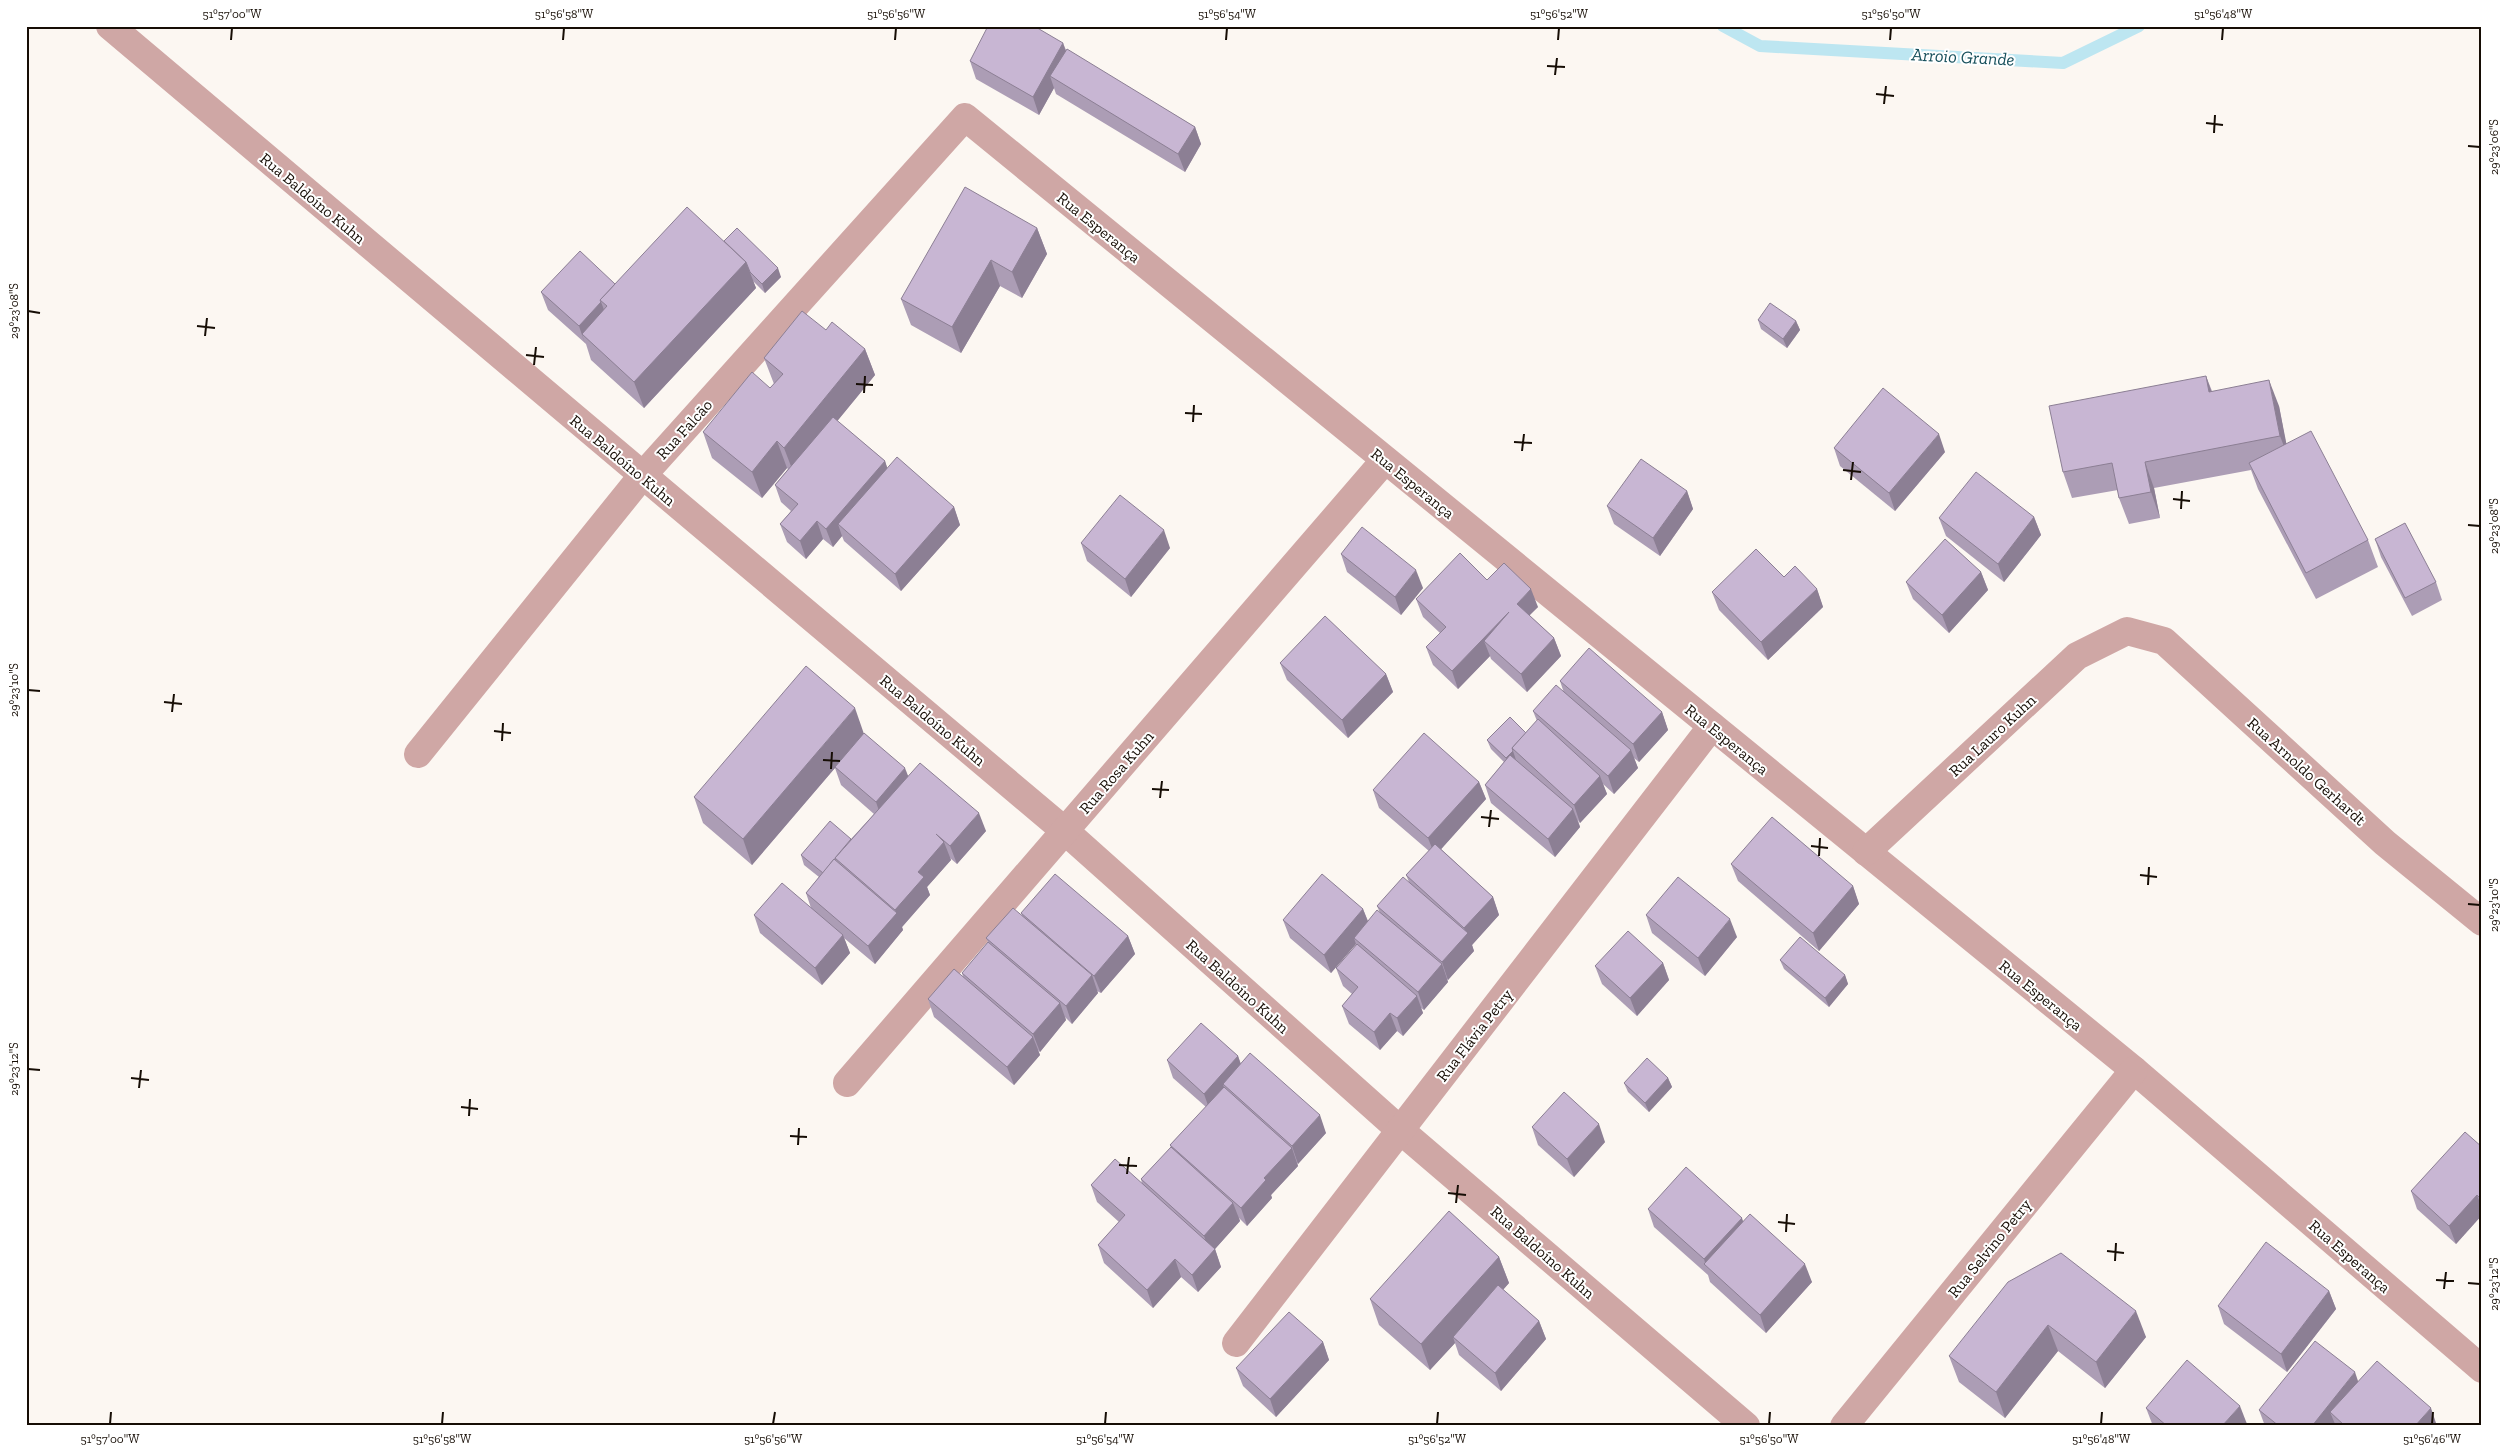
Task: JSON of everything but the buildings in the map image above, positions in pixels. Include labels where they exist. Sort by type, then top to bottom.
[{"type":"street","name":"Rua Baldoíno Kuhn","points":[[110,26],[1065,831],[1400,1130],[1746,1426]]},
{"type":"street","name":"Rua Falcão","points":[[418,754],[642,476],[965,117]]},
{"type":"street","name":"Rua Esperança","points":[[965,117],[2134,1070],[2482,1369]]},
{"type":"street","name":"Rua Rosa Kuhn","points":[[847,1083],[1385,460]]},
{"type":"street","name":"Rua Lauro Kuhn","points":[[1866,852],[2077,656],[2127,630]]},
{"type":"street","name":"Rua Arnoldo Gerhardt","points":[[2127,630],[2164,641],[2385,843],[2482,922]]},
{"type":"street","name":"Rua Flávia Petry","points":[[1236,1344],[1712,726]]},
{"type":"street","name":"Rua Selvino Petry","points":[[1844,1426],[2134,1070]]},
{"type":"waterway","name":"Arroio Grande","points":[[1723,26],[1760,46],[2063,63],[2139,26]]}]
